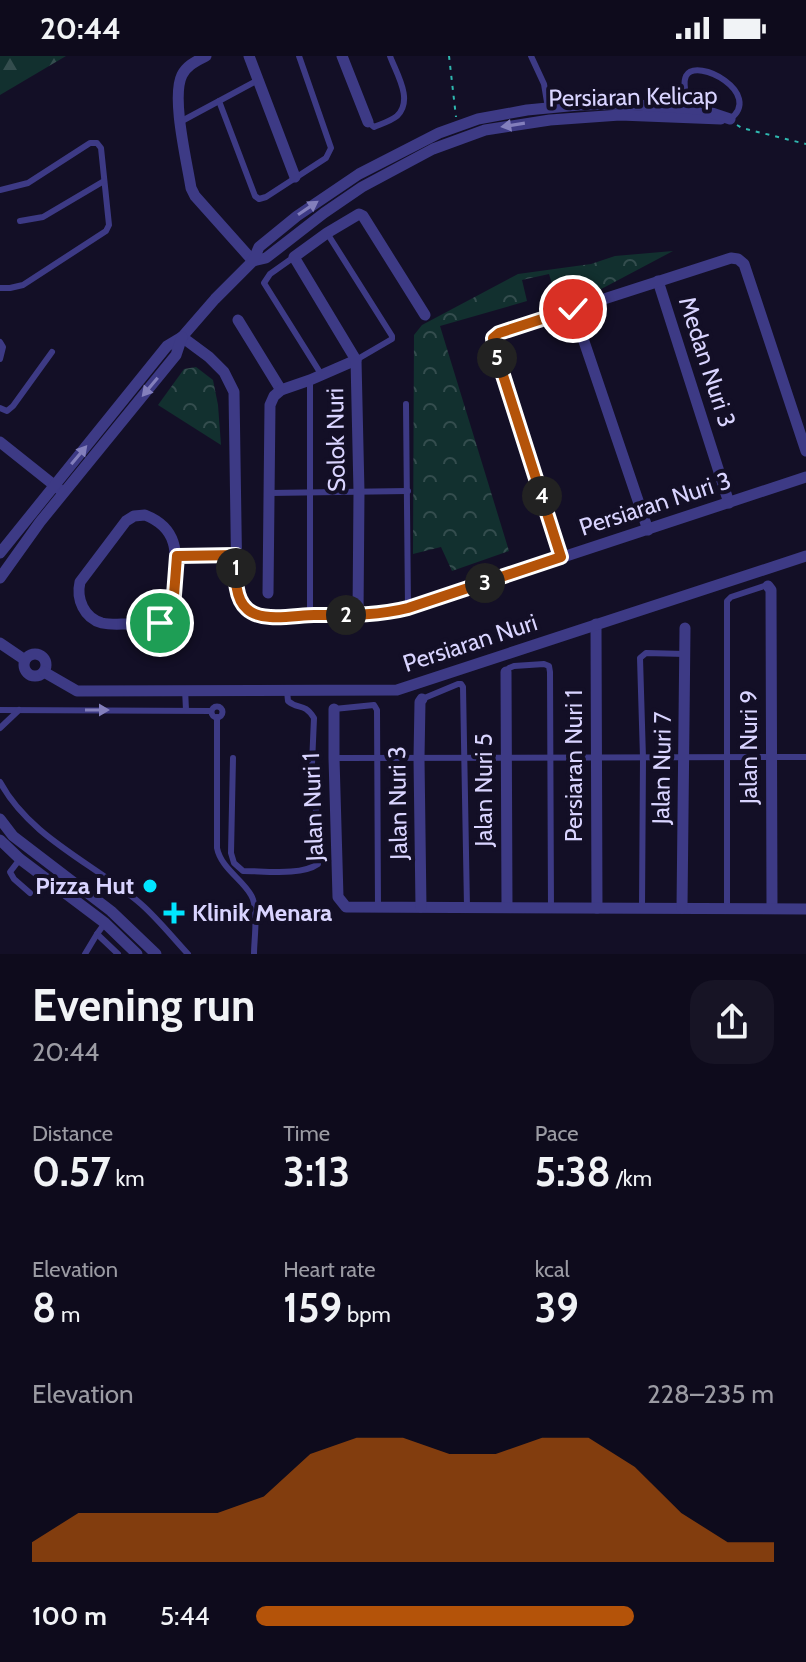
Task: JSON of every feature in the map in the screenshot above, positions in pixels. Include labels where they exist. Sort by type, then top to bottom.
[{"type":"street","points":[[206,56],[189,65],[182,74],[178,88],[191,188],[253,261]]},
{"type":"street","points":[[249,56],[295,177]]},
{"type":"street","points":[[342,56],[368,122]]},
{"type":"street","name":"Persiaran Kelicap","points":[[382,169],[471,134],[549,114]]},
{"type":"street","name":"Persiaran Kelicap","points":[[0,553],[59,489],[167,346],[182,337],[253,261],[266,258],[382,169],[439,133],[478,119],[549,114],[689,114],[730,119]]},
{"type":"street","points":[[356,360],[294,257],[327,233],[356,215],[363,216],[425,315]]},
{"type":"street","points":[[561,557],[494,347],[493,338],[499,333],[731,258],[738,259],[744,264],[806,451]]},
{"type":"street","name":"Medan Nuri 3","points":[[658,281],[729,503]]},
{"type":"street","points":[[573,309],[648,530]]},
{"type":"street","points":[[238,320],[281,390],[270,405],[268,593]]},
{"type":"street","name":"Persiaran Nuri 3","points":[[182,337],[224,372],[234,392],[237,591],[244,607],[253,614],[274,618],[389,613],[806,477]]},
{"type":"street","name":"Solok Nuri","points":[[281,390],[356,360],[358,615]]},
{"type":"street","points":[[0,442],[59,489]]},
{"type":"street","name":"Persiaran Kelicap","points":[[0,578],[59,489]]},
{"type":"street","points":[[145,515],[165,527],[172,537],[177,556],[173,608],[171,615],[160,623],[106,624],[96,621],[79,601],[77,592],[80,582],[126,521],[134,516],[145,515]]},
{"type":"street","points":[[177,556],[236,555]]},
{"type":"street","name":"Persiaran Nuri","points":[[1,645],[25,660],[24,666],[29,675],[39,676],[44,672],[77,691],[397,690],[806,556]]},
{"type":"street","name":"Jalan Nuri 9","points":[[768,586],[771,590],[772,908]]},
{"type":"street","name":"Persiaran Nuri 1","points":[[596,624],[597,908]]},
{"type":"street","name":"Jalan Nuri 7","points":[[682,908],[685,628]]},
{"type":"street","name":"Jalan Nuri 5","points":[[506,672],[507,907]]},
{"type":"street","name":"Jalan Nuri 3","points":[[421,907],[419,758],[422,699]]},
{"type":"street","name":"Jalan Nuri 1","points":[[334,709],[338,897],[346,907],[378,907]]},
{"type":"street","points":[[0,819],[13,836],[111,911],[156,954]]},
{"type":"street","points":[[0,840],[20,859],[105,923],[137,954]]},
{"type":"street","points":[[378,907],[806,909]]},
{"type":"lane","points":[[219,101],[255,196],[259,199],[266,197],[326,158],[331,148],[299,56]]},
{"type":"lane","points":[[368,122],[374,127],[393,119],[403,108],[405,97],[390,56]]},
{"type":"lane","points":[[531,56],[544,84],[549,114]]},
{"type":"lane","points":[[689,114],[686,74],[700,67],[711,68],[737,92],[738,110],[730,119]]},
{"type":"lane","points":[[180,122],[258,80]]},
{"type":"lane","points":[[0,190],[28,183],[90,143],[97,143],[101,148],[109,225],[106,231],[23,285],[0,288]]},
{"type":"lane","points":[[20,221],[43,217],[104,181]]},
{"type":"lane","points":[[327,233],[392,336],[392,339],[356,360]]},
{"type":"lane","points":[[294,257],[270,274],[264,283],[316,378],[310,492],[310,615]]},
{"type":"lane","points":[[0,342],[3,347],[0,359]]},
{"type":"lane","points":[[0,408],[7,411],[13,406],[52,352]]},
{"type":"lane","points":[[406,404],[408,608]]},
{"type":"lane","points":[[269,493],[408,491]]},
{"type":"lane","points":[[727,908],[727,601],[768,586]]},
{"type":"lane","points":[[642,908],[640,658],[646,653],[685,654]]},
{"type":"lane","points":[[506,672],[514,666],[549,666],[551,908]]},
{"type":"lane","points":[[422,699],[461,684],[463,687],[467,907]]},
{"type":"lane","points":[[185,689],[186,710]]},
{"type":"lane","points":[[233,758],[231,853],[234,863],[243,871],[296,871],[318,864],[320,829],[311,787],[314,718],[301,705],[291,704],[287,691]]},
{"type":"lane","points":[[334,709],[376,707],[378,907]]},
{"type":"lane","points":[[0,710],[186,710],[214,714],[217,848],[222,861],[254,900],[254,954]]},
{"type":"lane","points":[[0,728],[19,710]]},
{"type":"lane","points":[[334,758],[806,757]]},
{"type":"lane","points":[[0,782],[28,819],[142,904],[188,954]]},
{"type":"lane","points":[[20,859],[10,872],[30,893]]},
{"type":"lane","points":[[85,954],[105,923]]},
{"type":"lane","points":[[97,934],[118,954]]},
{"type":"path","points":[[449,56],[457,126]]},
{"type":"path","points":[[730,119],[742,128],[806,144]]},
{"type":"green space","points":[[0,56],[66,56],[0,95]]},
{"type":"green space","points":[[673,251],[590,295],[556,297],[549,274],[522,280],[527,301],[440,326],[509,551],[452,571],[441,547],[413,554],[414,335],[422,325],[518,274],[591,264],[615,256]]},
{"type":"green space","points":[[196,367],[213,380],[221,445],[158,405],[184,369]]},
{"type":"place","name":"Pizza Hut","points":[[150,886]]},
{"type":"place","name":"Klinik Menara","points":[[174,913]]},
{"type":"route","points":[[160,623],[167,620],[173,608],[177,556],[236,555],[237,591],[244,607],[253,614],[274,618],[389,613],[561,557],[493,338],[499,333],[573,309]]}]
